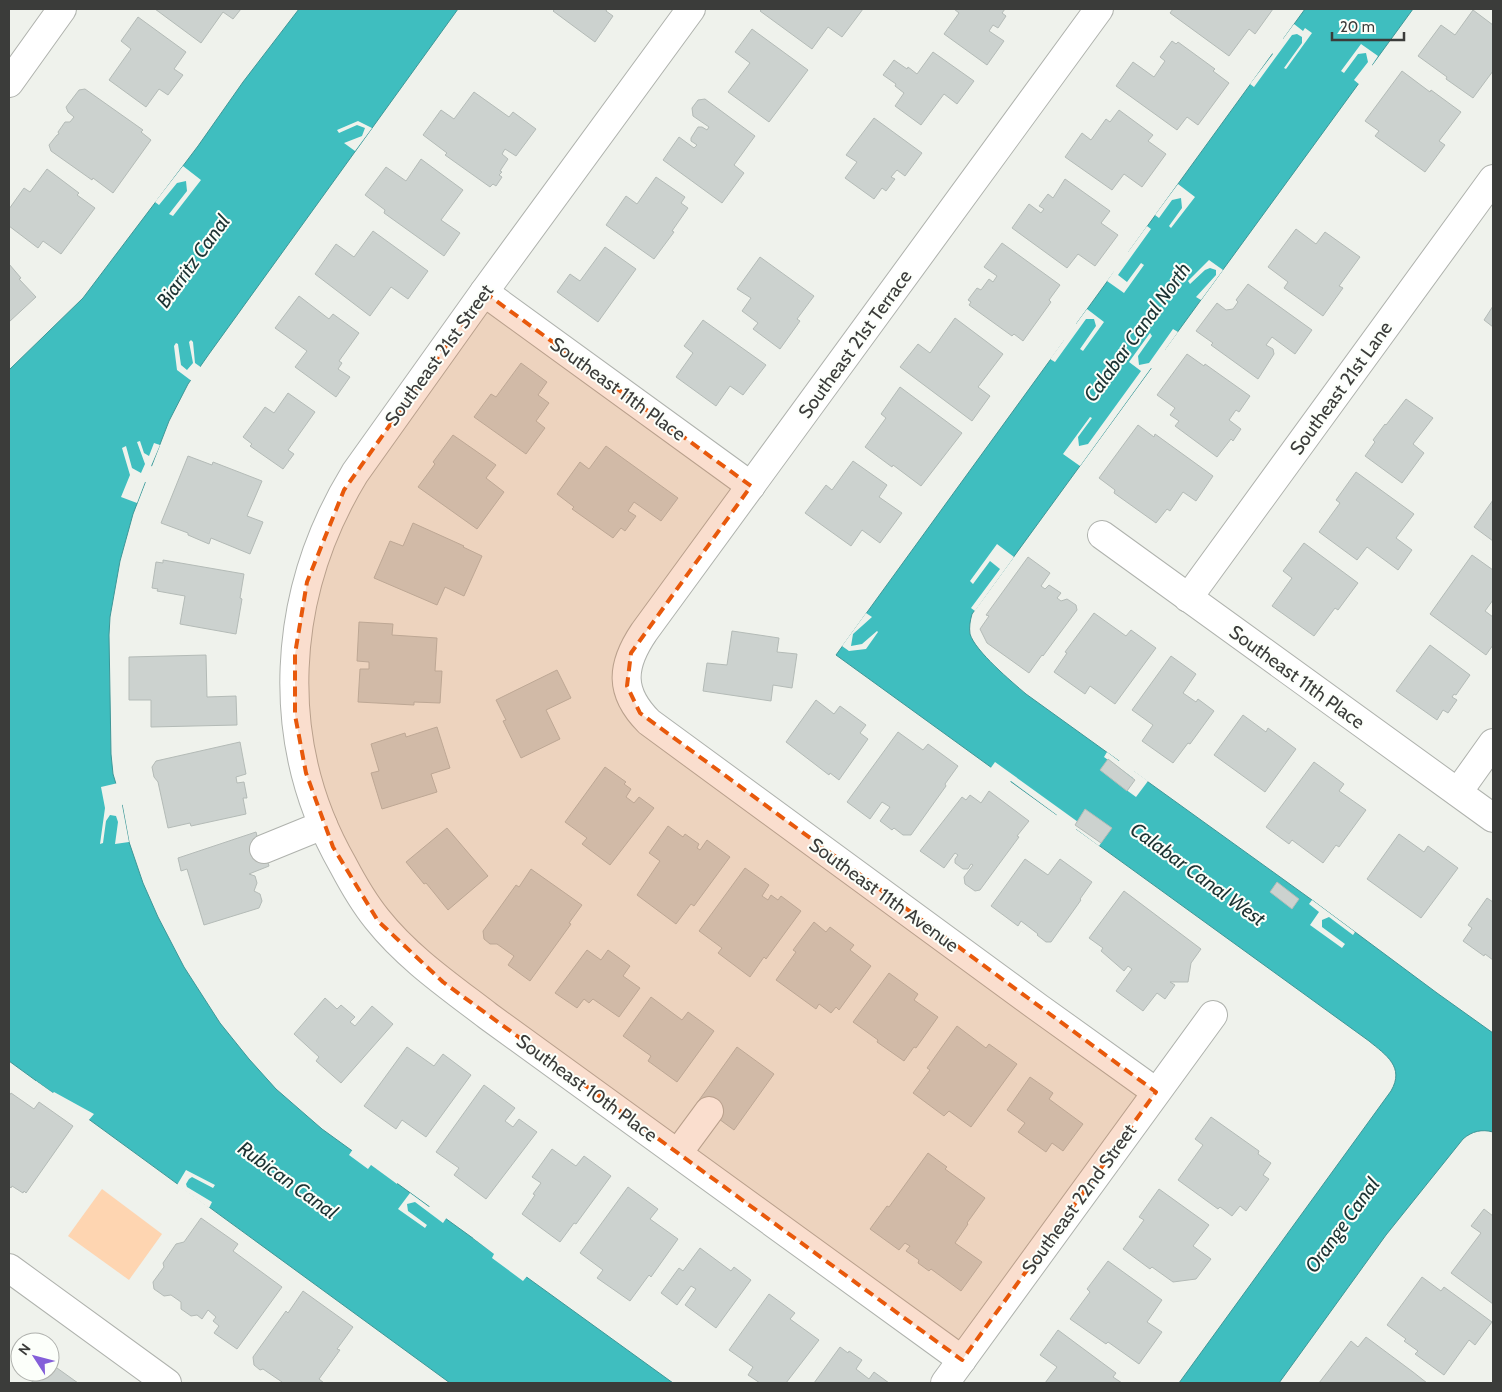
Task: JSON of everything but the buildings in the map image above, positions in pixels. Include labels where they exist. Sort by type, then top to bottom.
[{"type":"street","points":[[9,82],[62,9]]},
{"type":"street","name":"Southeast 21st Street","points":[[299,744],[294,696],[295,654],[300,616],[308,582],[325,531],[344,490],[484,292],[691,9]]},
{"type":"street","name":"Southeast 21st Terrace","points":[[627,686],[628,663],[636,642],[1099,9]]},
{"type":"street","name":"Southeast 21st Lane","points":[[1188,598],[1493,179]]},
{"type":"street","name":"Southeast 11th Place","points":[[484,292],[751,486]]},
{"type":"street","name":"Southeast 11th Place","points":[[1102,535],[1493,818]]},
{"type":"street","name":"Southeast 11th Avenue","points":[[627,686],[633,704],[649,722],[1156,1092]]},
{"type":"street","name":"Southeast 10th Place","points":[[299,744],[313,799],[333,848],[370,910],[411,956],[481,1010],[962,1360]]},
{"type":"street","points":[[1458,792],[1493,744]]},
{"type":"street","points":[[264,849],[323,825]]},
{"type":"street","name":"Southeast 22nd Street","points":[[945,1383],[1213,1015]]},
{"type":"street","points":[[678,1153],[709,1111]]},
{"type":"street","points":[[9,1268],[167,1383]]},
{"type":"highlighted area","points":[[484,292],[751,486],[631,653],[627,686],[640,713],[1156,1092],[962,1360],[443,982],[378,921],[333,847],[306,773],[295,715],[295,654],[307,582],[344,490]]},
{"type":"shaded area","points":[[102,1189],[162,1234],[129,1280],[68,1236]]},
{"type":"water","points":[[299,9],[458,9],[209,354],[188,384],[169,421],[133,514],[120,561],[110,617],[111,754],[113,774],[122,804],[129,842],[143,883],[184,967],[220,1023],[276,1089],[322,1129],[673,1383],[450,1383],[9,1061],[9,370],[83,298]]},
{"type":"water","points":[[1305,9],[1413,9],[972,614],[970,634],[973,641],[986,657],[1026,694],[1493,1033],[1493,1132],[1477,1131],[1463,1139],[1386,1235],[1279,1383],[1179,1383],[1391,1091],[1395,1083],[1395,1068],[1382,1051],[1369,1041],[836,655]]},
{"type":"pier","points":[[1294,24],[1303,31],[1305,28],[1312,33],[1286,69],[1284,68],[1302,43],[1302,37],[1297,34],[1292,35],[1254,87],[1250,84],[1273,54],[1271,52],[1281,38],[1283,39]]},
{"type":"pier","points":[[1361,44],[1378,56],[1372,65],[1374,67],[1360,85],[1354,80],[1368,62],[1366,53],[1358,54],[1344,73],[1341,71]]},
{"type":"pier","points":[[358,121],[372,128],[355,151],[344,143],[362,136],[365,128],[357,125],[339,133],[337,130]]},
{"type":"pier","points":[[183,166],[201,180],[173,216],[169,214],[187,191],[186,181],[177,183],[159,205],[155,202]]},
{"type":"pier","points":[[1178,184],[1195,197],[1171,228],[1169,226],[1182,208],[1181,198],[1172,200],[1159,218],[1155,215]]},
{"type":"pier","points":[[1147,226],[1151,229],[1118,275],[1127,282],[1141,263],[1144,265],[1124,293],[1107,281],[1126,251],[1128,252]]},
{"type":"pier","points":[[1209,260],[1223,270],[1201,300],[1196,297],[1216,275],[1216,270],[1210,268],[1205,270],[1190,284],[1188,281]]},
{"type":"pier","points":[[1087,309],[1104,322],[1083,351],[1080,349],[1096,326],[1094,319],[1086,319],[1055,362],[1050,359],[1064,340],[1062,339]]},
{"type":"pier","points":[[1173,329],[1178,332],[1165,350],[1166,352],[1154,369],[1151,368],[1080,466],[1063,454],[1090,417],[1092,418],[1078,437],[1079,446],[1088,444],[1141,371],[1129,362],[1150,333],[1152,336],[1138,356],[1139,365],[1149,363]]},
{"type":"pier","points":[[191,340],[193,342],[195,363],[202,368],[193,382],[177,370],[174,346],[176,343],[178,344],[181,365],[187,370],[193,363],[189,342]]},
{"type":"pier","points":[[140,441],[144,453],[149,456],[154,443],[160,445],[151,466],[154,467],[148,483],[145,482],[137,503],[121,497],[130,475],[122,448],[126,446],[132,468],[141,473],[145,464],[137,442]]},
{"type":"pier","points":[[997,544],[1014,557],[975,611],[971,608],[1000,569],[990,561],[973,584],[970,581]]},
{"type":"pier","points":[[866,613],[872,617],[853,634],[851,646],[862,644],[878,632],[866,649],[849,651],[842,646]]},
{"type":"pier","points":[[1107,752],[1119,761],[1121,759],[1148,781],[1136,797],[1125,789],[1133,778],[1104,757]]},
{"type":"pier","points":[[995,762],[1103,840],[1099,846],[1076,829],[1075,831],[1055,817],[1057,815],[1011,781],[1009,783],[990,769]]},
{"type":"pier","points":[[118,783],[125,804],[122,805],[129,842],[115,844],[118,822],[116,816],[110,815],[106,821],[103,843],[100,844],[105,808],[101,787]]},
{"type":"pier","points":[[1312,900],[1355,932],[1353,935],[1329,917],[1322,920],[1322,927],[1345,944],[1342,948],[1310,925],[1319,912],[1309,904]]},
{"type":"pier","points":[[36,1081],[53,1093],[94,1114],[88,1121],[34,1083]]},
{"type":"pier","points":[[353,1149],[398,1182],[397,1184],[371,1165],[368,1169],[349,1155]]},
{"type":"pier","points":[[186,1170],[215,1185],[213,1188],[192,1177],[186,1184],[187,1187],[212,1202],[209,1208],[177,1185]]},
{"type":"pier","points":[[410,1193],[447,1217],[443,1223],[415,1202],[407,1204],[408,1211],[427,1225],[425,1228],[398,1209]]},
{"type":"pier","points":[[475,1236],[528,1275],[523,1281],[492,1258],[494,1254],[473,1238]]},
{"type":"water label","name":"Biarritz Canal","points":[[193,261]]},
{"type":"water label","name":"Calabar Canal North","points":[[1137,332]]},
{"type":"water label","name":"Calabar Canal West","points":[[1198,874]]},
{"type":"water label","name":"Rubican Canal","points":[[288,1180]]},
{"type":"water label","name":"Orange Canal","points":[[1342,1225]]}]
